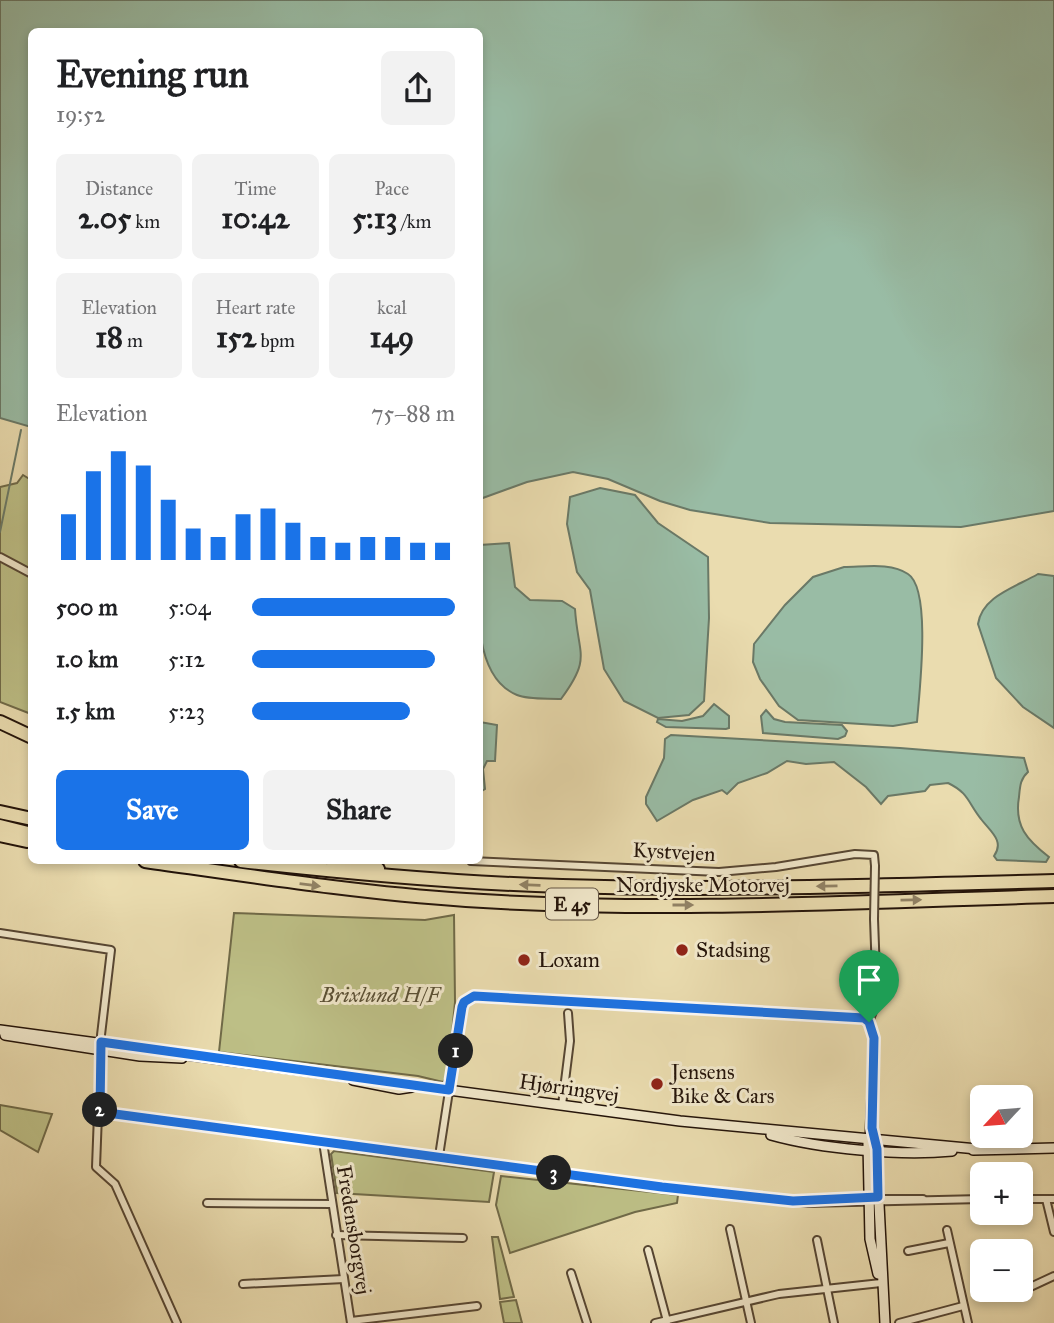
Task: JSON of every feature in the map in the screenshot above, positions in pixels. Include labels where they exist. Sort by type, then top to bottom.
[{"type":"highway","points":[[0,722],[28,735]]},
{"type":"highway","points":[[0,732],[28,742]]},
{"type":"highway","points":[[0,812],[28,818]]},
{"type":"highway","points":[[0,826],[28,833]]},
{"type":"highway","points":[[0,835],[28,840]]},
{"type":"highway","name":"Nordjyske Motorvej","points":[[166,864],[313,885],[465,900],[548,904],[1054,899]]},
{"type":"highway","name":"E 45","points":[[266,864],[359,875],[416,877]]},
{"type":"highway","points":[[348,864],[416,877]]},
{"type":"highway","points":[[919,884],[1054,875]]},
{"type":"highway","name":"Nordjyske Motorvej","points":[[416,877],[464,882],[645,887],[1054,881]]},
{"type":"main road","name":"Hjørringvej","points":[[0,1032],[331,1074],[399,1089],[418,1086],[756,1130],[800,1141],[872,1144],[922,1154],[976,1149],[1054,1149]]},
{"type":"main road","points":[[872,1144],[872,1250],[881,1283],[885,1323]]},
{"type":"street","points":[[0,557],[28,572]]},
{"type":"street","name":"Kystvejen","points":[[483,862],[719,872],[776,867],[856,854],[874,855],[877,1001],[869,1022]]},
{"type":"street","points":[[0,933],[111,950],[101,1046],[96,1167],[115,1184],[177,1323]]},
{"type":"street","points":[[439,1156],[462,1007],[464,1002],[474,996],[858,1017],[869,1022],[874,1038],[872,1144]]},
{"type":"street","points":[[562,1105],[570,1041],[568,1013]]},
{"type":"street","points":[[100,1112],[513,1168],[793,1201],[970,1199]]},
{"type":"street","name":"Fredensborgvej","points":[[323,1142],[351,1322]]},
{"type":"street","points":[[1050,1199],[1054,1232]]},
{"type":"street","points":[[206,1203],[332,1204]]},
{"type":"street","points":[[730,1229],[751,1323]]},
{"type":"street","points":[[947,1230],[968,1323]]},
{"type":"street","points":[[336,1235],[463,1238]]},
{"type":"street","points":[[817,1240],[834,1323]]},
{"type":"street","points":[[908,1251],[949,1243]]},
{"type":"street","points":[[648,1250],[667,1321]]},
{"type":"street","points":[[571,1273],[587,1323]]},
{"type":"street","points":[[1033,1286],[1054,1276]]},
{"type":"street","points":[[243,1284],[344,1279]]},
{"type":"street","points":[[655,1323],[746,1301],[881,1283]]},
{"type":"street","points":[[351,1322],[477,1306]]},
{"type":"street","points":[[899,1323],[963,1306]]},
{"type":"green space","points":[[23,475],[28,478],[28,713],[0,702],[0,487],[17,483]]},
{"type":"green space","name":"Brixlund H/F","points":[[234,913],[425,920],[454,915],[455,1002],[448,1075],[443,1082],[418,1076],[219,1052]]},
{"type":"green space","points":[[0,1105],[52,1114],[38,1152],[0,1130]]},
{"type":"green space","points":[[334,1151],[494,1172],[489,1202],[337,1193],[331,1154]]},
{"type":"green space","points":[[501,1176],[678,1195],[677,1203],[635,1212],[510,1253],[496,1205]]},
{"type":"green space","points":[[492,1237],[498,1237],[514,1297],[500,1299]]},
{"type":"green space","points":[[516,1300],[522,1323],[504,1323],[500,1302]]},
{"type":"shaded area","points":[[0,0],[1054,0],[1054,511],[961,527],[770,523],[690,510],[660,501],[608,479],[573,472],[527,482],[483,498],[483,28],[28,28],[28,426],[0,418]]},
{"type":"shaded area","points":[[600,488],[635,495],[658,523],[708,557],[709,618],[704,701],[689,715],[658,718],[624,701],[604,669],[590,590],[577,572],[567,524],[570,497]]},
{"type":"shaded area","points":[[509,543],[515,587],[530,600],[562,601],[575,609],[580,664],[577,674],[561,699],[517,695],[501,685],[490,669],[483,650],[483,545]]},
{"type":"shaded area","points":[[844,567],[894,568],[908,574],[915,584],[922,620],[917,722],[893,726],[798,720],[779,706],[760,679],[753,662],[754,644],[785,605],[813,577]]},
{"type":"shaded area","points":[[1038,574],[1054,576],[1054,728],[1023,707],[996,678],[978,624],[981,614],[993,599]]},
{"type":"shaded area","points":[[714,704],[729,716],[729,728],[666,727],[657,722],[658,719],[682,721],[703,716]]},
{"type":"shaded area","points":[[766,710],[774,719],[785,722],[842,725],[847,731],[845,736],[838,739],[763,733],[761,716]]},
{"type":"shaded area","points":[[483,723],[497,725],[495,761],[487,761],[483,769]]},
{"type":"shaded area","points":[[671,735],[1024,758],[1028,772],[1020,787],[1020,824],[1034,845],[1049,857],[1046,862],[997,860],[994,856],[998,846],[995,836],[964,795],[948,783],[930,785],[925,791],[888,796],[881,804],[866,787],[834,762],[806,764],[787,761],[767,773],[738,783],[727,794],[722,790],[693,800],[657,821],[646,804],[646,797],[664,758],[665,739]]},
{"type":"waterway","points":[[0,532],[21,430]]},
{"type":"place","name":"Stadsing","points":[[682,950]]},
{"type":"place","name":"Loxam","points":[[524,960]]},
{"type":"place","name":"Jensens Bike & Cars","points":[[657,1084]]},
{"type":"route","points":[[474,996],[858,1017],[869,1022],[874,1038],[872,1128],[877,1149],[878,1197],[793,1201],[662,1187],[100,1112],[101,1042],[449,1090],[462,1007],[464,1002],[474,996]]}]
